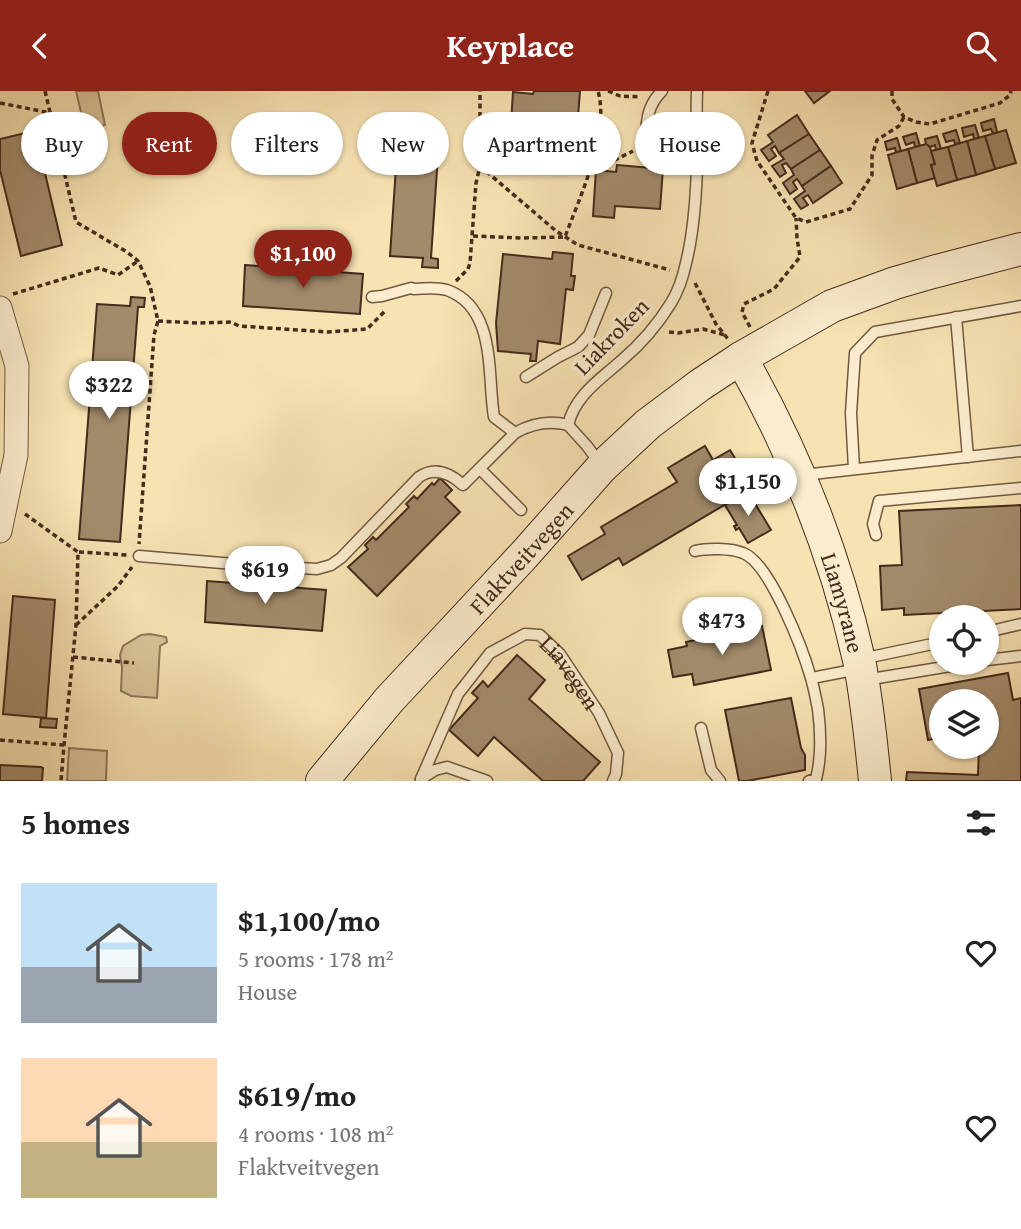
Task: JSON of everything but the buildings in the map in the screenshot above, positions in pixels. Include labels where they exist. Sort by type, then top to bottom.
[{"type":"main road","points":[[733,347],[832,306],[920,275],[1021,249]]},
{"type":"main road","name":"Flaktveitvegen","points":[[322,781],[389,700],[603,467],[648,424],[700,385],[733,347]]},
{"type":"main road","name":"Liamyrane","points":[[733,347],[767,404],[800,475],[823,534],[860,669],[874,781]]},
{"type":"street","points":[[2,517],[16,455],[17,366],[6,301]]},
{"type":"lane","name":"Liakroken","points":[[568,425],[576,403],[623,360],[653,327],[680,286],[692,238],[696,194],[697,91]]},
{"type":"lane","points":[[648,112],[657,93]]},
{"type":"lane","points":[[372,297],[411,288],[447,290],[469,303],[482,324],[486,338],[494,417],[515,433]]},
{"type":"lane","points":[[526,377],[578,347],[589,335],[606,293]]},
{"type":"lane","points":[[854,470],[850,413],[855,353],[875,332],[1021,306]]},
{"type":"lane","points":[[956,317],[968,457]]},
{"type":"lane","points":[[139,556],[296,568],[326,567],[341,558],[425,472],[448,474],[463,485],[515,433],[544,423],[568,425],[603,467]]},
{"type":"lane","points":[[800,475],[1021,451]]},
{"type":"lane","points":[[480,470],[521,510]]},
{"type":"lane","points":[[876,535],[873,524],[878,501],[1021,488]]},
{"type":"lane","points":[[695,551],[703,549],[744,553],[760,566],[782,604],[812,678],[819,725],[821,762],[816,779],[808,781]]},
{"type":"lane","points":[[999,629],[1021,624]]},
{"type":"lane","name":"Liavegen","points":[[420,780],[458,694],[490,653],[525,635],[540,635],[560,654],[599,713],[618,753],[613,781]]},
{"type":"lane","points":[[860,669],[929,646]]},
{"type":"lane","points":[[999,659],[1021,656]]},
{"type":"lane","points":[[812,678],[860,669],[929,665]]},
{"type":"lane","points":[[702,728],[711,770],[720,781]]},
{"type":"lane","name":"Liavegen","points":[[420,780],[435,770],[447,767],[487,781]]},
{"type":"path","points":[[46,91],[51,112]]},
{"type":"path","points":[[480,91],[480,112]]},
{"type":"path","points":[[598,91],[600,112]]},
{"type":"path","points":[[608,91],[620,96],[642,98],[657,93]]},
{"type":"path","points":[[751,328],[742,312],[744,304],[774,289],[800,257],[796,218],[757,161],[752,143],[768,91]]},
{"type":"path","points":[[892,91],[892,99],[904,117],[930,124],[1000,103],[1011,91]]},
{"type":"path","points":[[0,103],[46,112]]},
{"type":"path","points":[[796,218],[806,222],[850,209],[872,175],[872,156],[877,141],[899,126],[904,117]]},
{"type":"path","points":[[65,175],[76,222],[138,261],[150,286],[158,321],[154,335],[139,556],[118,586],[76,625]]},
{"type":"path","points":[[447,290],[468,269],[470,263],[478,175]]},
{"type":"path","name":"Liakroken","points":[[491,175],[565,237],[578,244],[683,275]]},
{"type":"path","points":[[473,236],[565,237],[587,175]]},
{"type":"path","points":[[6,301],[99,268],[118,275],[138,261]]},
{"type":"path","points":[[683,275],[693,279],[716,324],[733,347]]},
{"type":"path","points":[[158,321],[231,322],[239,326],[328,332],[367,329],[406,289]]},
{"type":"path","points":[[653,327],[678,334],[703,329],[733,347]]},
{"type":"path","points":[[2,517],[78,552],[139,556]]},
{"type":"path","points":[[61,781],[76,625],[78,552]]},
{"type":"path","points":[[73,657],[134,663]]},
{"type":"path","points":[[0,740],[64,745]]},
{"type":"shaded area","points":[[76,91],[98,91],[102,112],[81,112]]},
{"type":"shaded area","points":[[141,635],[166,637],[167,642],[160,646],[157,698],[131,696],[121,691],[120,655],[123,646]]},
{"type":"shaded area","points":[[69,748],[107,751],[106,781],[67,781]]}]
